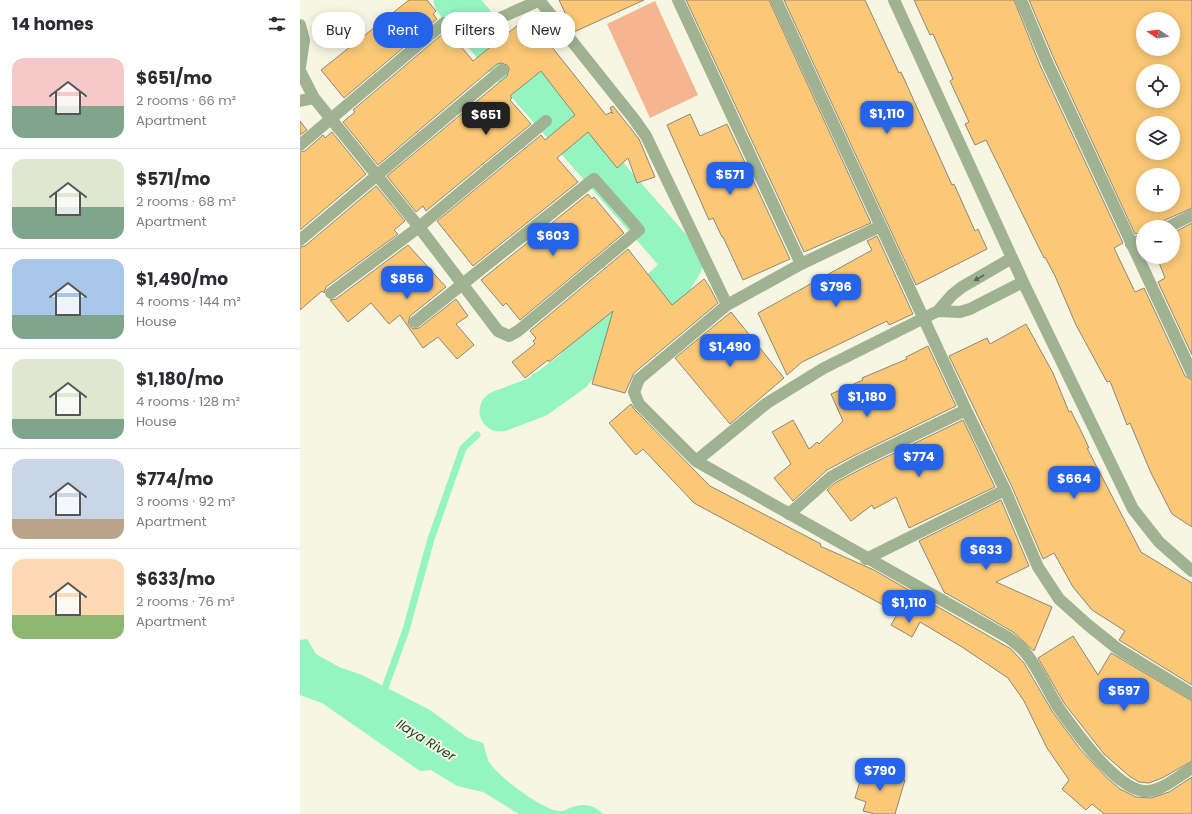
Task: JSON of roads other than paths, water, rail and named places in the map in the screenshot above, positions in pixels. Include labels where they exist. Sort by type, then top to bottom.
[{"type":"street","points":[[509,14],[540,0],[634,119],[646,136],[727,305]]},
{"type":"street","points":[[678,0],[802,264]]},
{"type":"street","points":[[776,0],[966,410],[1005,490],[1038,567],[1059,599],[1118,649],[1192,694]]},
{"type":"street","points":[[894,0],[1023,282],[1133,509],[1159,542],[1192,571]]},
{"type":"street","points":[[1022,0],[1047,62],[1192,372]]},
{"type":"street","points":[[300,25],[304,40],[300,67]]},
{"type":"street","points":[[300,145],[441,26]]},
{"type":"street","points":[[300,240],[375,175],[502,70]]},
{"type":"street","points":[[300,71],[314,98],[375,175],[419,227],[464,284],[498,331],[509,336],[518,331],[639,230],[594,179],[464,284],[415,322]]},
{"type":"street","points":[[300,101],[314,98]]},
{"type":"street","points":[[331,293],[419,227],[546,121]]},
{"type":"street","points":[[1180,221],[1192,215]]},
{"type":"street","points":[[881,226],[802,264],[727,305],[639,379],[634,392],[639,404],[696,461],[866,559],[1009,638],[1025,652],[1059,707],[1098,759],[1117,778],[1137,790],[1149,791],[1161,787],[1192,768]]},
{"type":"street","points":[[1131,244],[1136,242]]},
{"type":"street","points":[[696,461],[767,403],[824,368],[938,311],[952,295],[962,287],[1012,258]]},
{"type":"street","points":[[938,311],[960,312],[970,309],[1023,282]]},
{"type":"street","points":[[789,514],[831,478],[858,462],[966,410]]},
{"type":"street","points":[[866,559],[1005,490]]},
{"type":"water","name":"Ilaya River","points":[[307,639],[316,654],[339,667],[362,675],[430,710],[468,738],[483,743],[488,760],[492,766],[520,791],[542,805],[563,811],[575,806],[588,805],[592,806],[603,814],[519,814],[483,792],[457,786],[431,770],[420,771],[322,703],[300,695],[300,640]]},
{"type":"waterway","points":[[454,0],[683,262],[672,280],[588,354],[572,372],[537,397],[500,411]]},
{"type":"waterway","points":[[382,696],[406,630],[431,539],[463,448],[477,435]]}]
